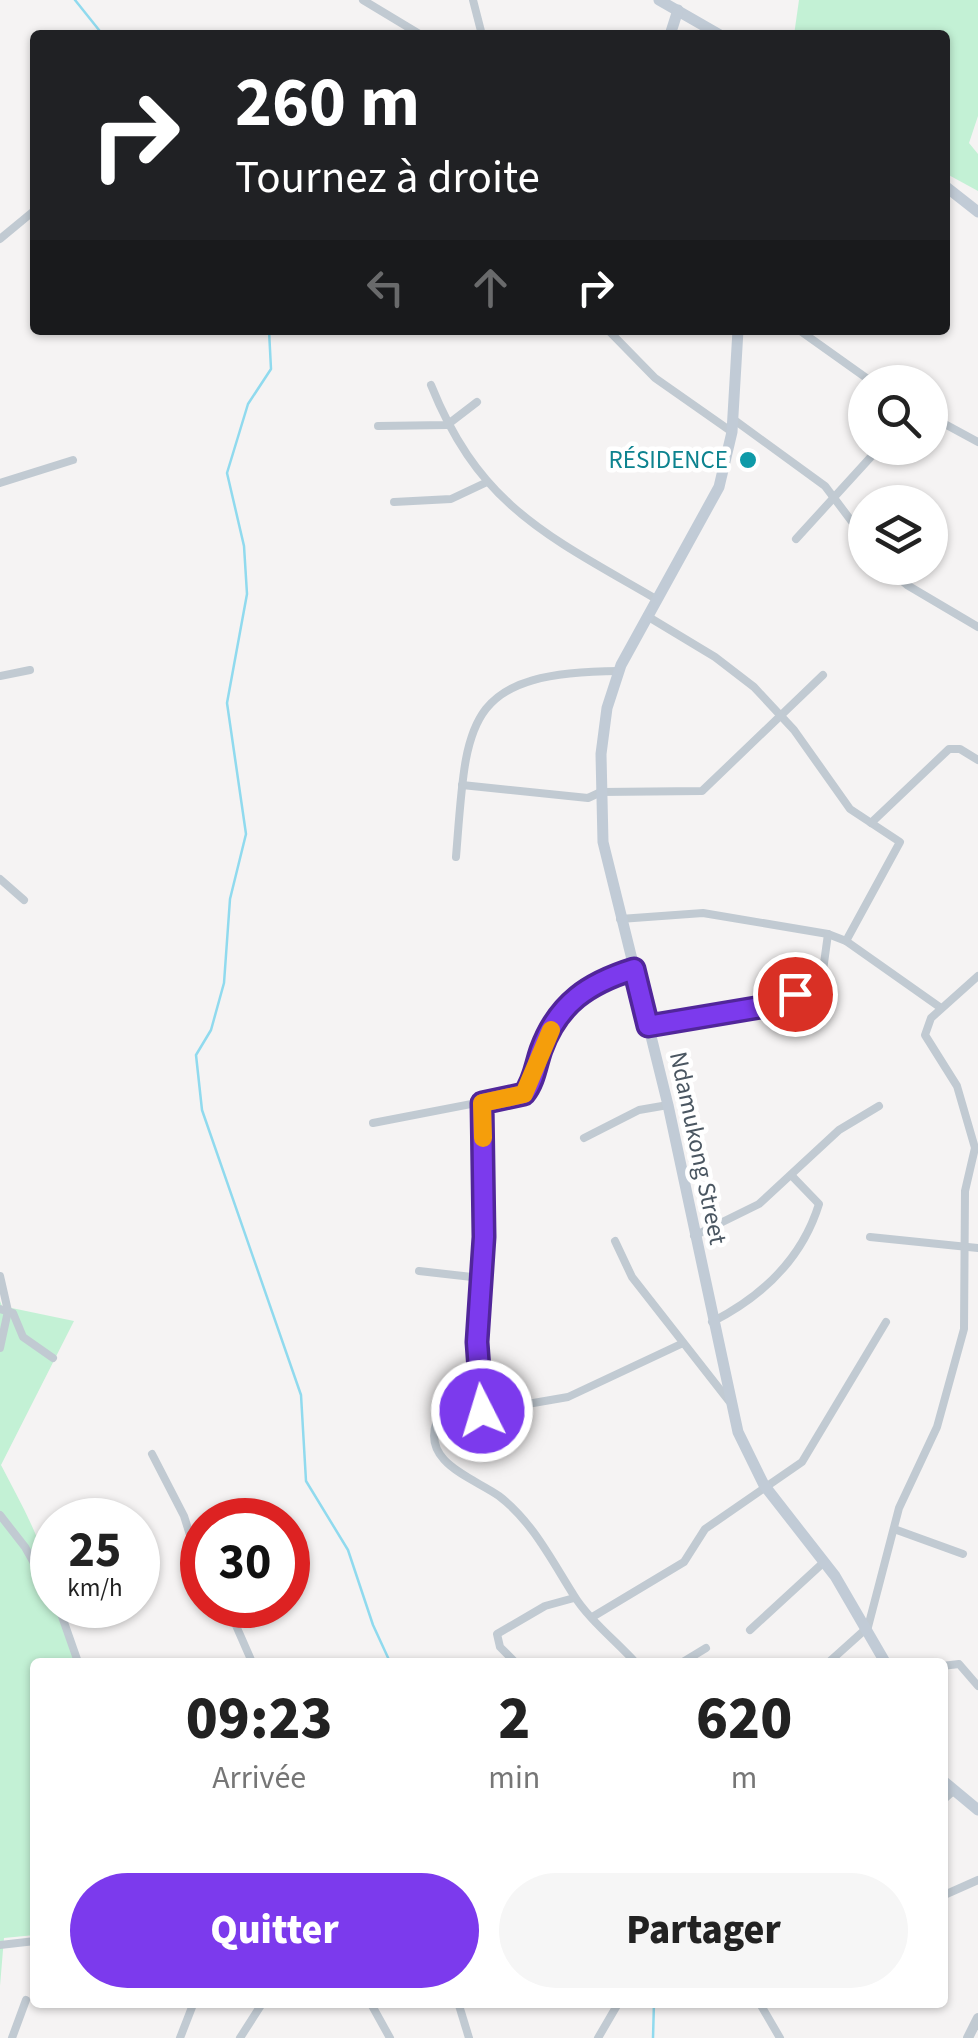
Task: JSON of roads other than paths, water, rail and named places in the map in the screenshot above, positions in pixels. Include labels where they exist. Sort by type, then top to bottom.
[{"type":"main road","points":[[660,0],[681,5],[714,30]]},
{"type":"main road","points":[[672,30],[681,5]]},
{"type":"main road","points":[[950,190],[978,212]]},
{"type":"main road","name":"Ndamukong Street","points":[[738,335],[732,426],[718,487],[619,671],[603,729],[603,842],[668,1105],[738,1432],[764,1485],[824,1562],[868,1627],[883,1658]]},
{"type":"main road","points":[[948,1787],[978,1810]]},
{"type":"street","points":[[363,0],[413,30]]},
{"type":"street","points":[[473,0],[481,30]]},
{"type":"street","points":[[0,239],[30,214]]},
{"type":"street","points":[[613,335],[656,378],[834,493],[848,514]]},
{"type":"street","points":[[806,335],[848,365]]},
{"type":"street","points":[[431,385],[447,425],[485,483],[528,522],[656,598]]},
{"type":"street","points":[[378,426],[447,425],[478,402]]},
{"type":"street","points":[[948,426],[978,442]]},
{"type":"street","points":[[0,484],[73,460]]},
{"type":"street","points":[[796,539],[834,493],[852,481],[865,465]]},
{"type":"street","points":[[394,502],[451,499],[485,483]]},
{"type":"street","points":[[907,585],[978,627]]},
{"type":"street","points":[[646,616],[740,674],[780,715],[850,809],[895,837],[900,849],[846,941]]},
{"type":"street","points":[[0,676],[30,670]]},
{"type":"street","points":[[456,857],[462,785],[476,720],[492,700],[530,680],[619,671]]},
{"type":"street","points":[[462,785],[588,798],[601,792],[702,791],[822,676]]},
{"type":"street","points":[[872,824],[949,750],[960,749],[978,760]]},
{"type":"street","points":[[0,879],[24,900]]},
{"type":"street","points":[[620,919],[702,913],[828,934],[846,941],[941,1008]]},
{"type":"street","points":[[648,1026],[761,1007],[821,985],[828,934]]},
{"type":"street","points":[[373,1123],[524,1094],[543,1046],[568,1004],[590,985],[634,969]]},
{"type":"street","points":[[833,1658],[868,1627],[909,1482],[937,1427],[964,1329],[965,1191],[975,1168],[975,1148],[957,1086],[925,1035],[941,1008],[978,976]]},
{"type":"street","points":[[482,1103],[482,1278],[477,1360],[482,1411]]},
{"type":"street","points":[[584,1138],[639,1110],[668,1105]]},
{"type":"street","points":[[694,1236],[740,1216],[792,1176],[839,1130],[879,1106]]},
{"type":"street","points":[[712,1322],[763,1290],[804,1242],[820,1204],[792,1176]]},
{"type":"street","points":[[870,1237],[978,1248]]},
{"type":"street","points":[[615,1241],[626,1268],[731,1405]]},
{"type":"street","points":[[418,1271],[482,1278]]},
{"type":"street","points":[[0,1276],[4,1310],[0,1348]]},
{"type":"street","points":[[4,1310],[13,1313],[22,1338],[53,1358]]},
{"type":"street","points":[[594,1616],[684,1562],[705,1529],[764,1485],[792,1470],[809,1452],[886,1322]]},
{"type":"street","points":[[631,1658],[574,1598],[560,1570],[513,1510],[445,1462],[434,1428],[437,1421],[568,1397],[682,1344]]},
{"type":"street","points":[[152,1454],[180,1508]]},
{"type":"street","points":[[0,1515],[30,1561]]},
{"type":"street","points":[[894,1529],[962,1554]]},
{"type":"street","points":[[750,1630],[824,1562]]},
{"type":"street","points":[[511,1658],[500,1647],[498,1634],[545,1606],[574,1598]]},
{"type":"street","points":[[66,1628],[77,1658]]},
{"type":"street","points":[[236,1628],[250,1658]]},
{"type":"street","points":[[689,1658],[706,1648]]},
{"type":"street","points":[[948,1665],[958,1664],[978,1686]]},
{"type":"street","points":[[948,1796],[952,1792]]},
{"type":"street","points":[[948,1893],[978,1880]]},
{"type":"street","points":[[0,1946],[30,1942]]},
{"type":"street","points":[[12,2038],[26,2000]]},
{"type":"street","points":[[180,2038],[192,2008]]},
{"type":"street","points":[[240,2038],[260,2008]]},
{"type":"street","points":[[373,2008],[390,2038]]},
{"type":"street","points":[[460,2008],[469,2038]]},
{"type":"street","points":[[609,2008],[611,2012]]},
{"type":"street","points":[[598,2038],[614,2008]]},
{"type":"street","points":[[762,2008],[780,2038]]},
{"type":"street","points":[[968,2038],[978,2018]]},
{"type":"waterway","points":[[75,0],[99,30]]},
{"type":"waterway","points":[[269,335],[271,369],[248,404],[227,473],[244,546],[247,594],[227,703],[246,834],[230,899],[224,983],[211,1030],[196,1055],[202,1110],[301,1395],[306,1481],[348,1550],[388,1658]]},
{"type":"waterway","points":[[653,2038],[654,2008]]},
{"type":"place","name":"RÉSIDENCE","points":[[748,460]]}]
